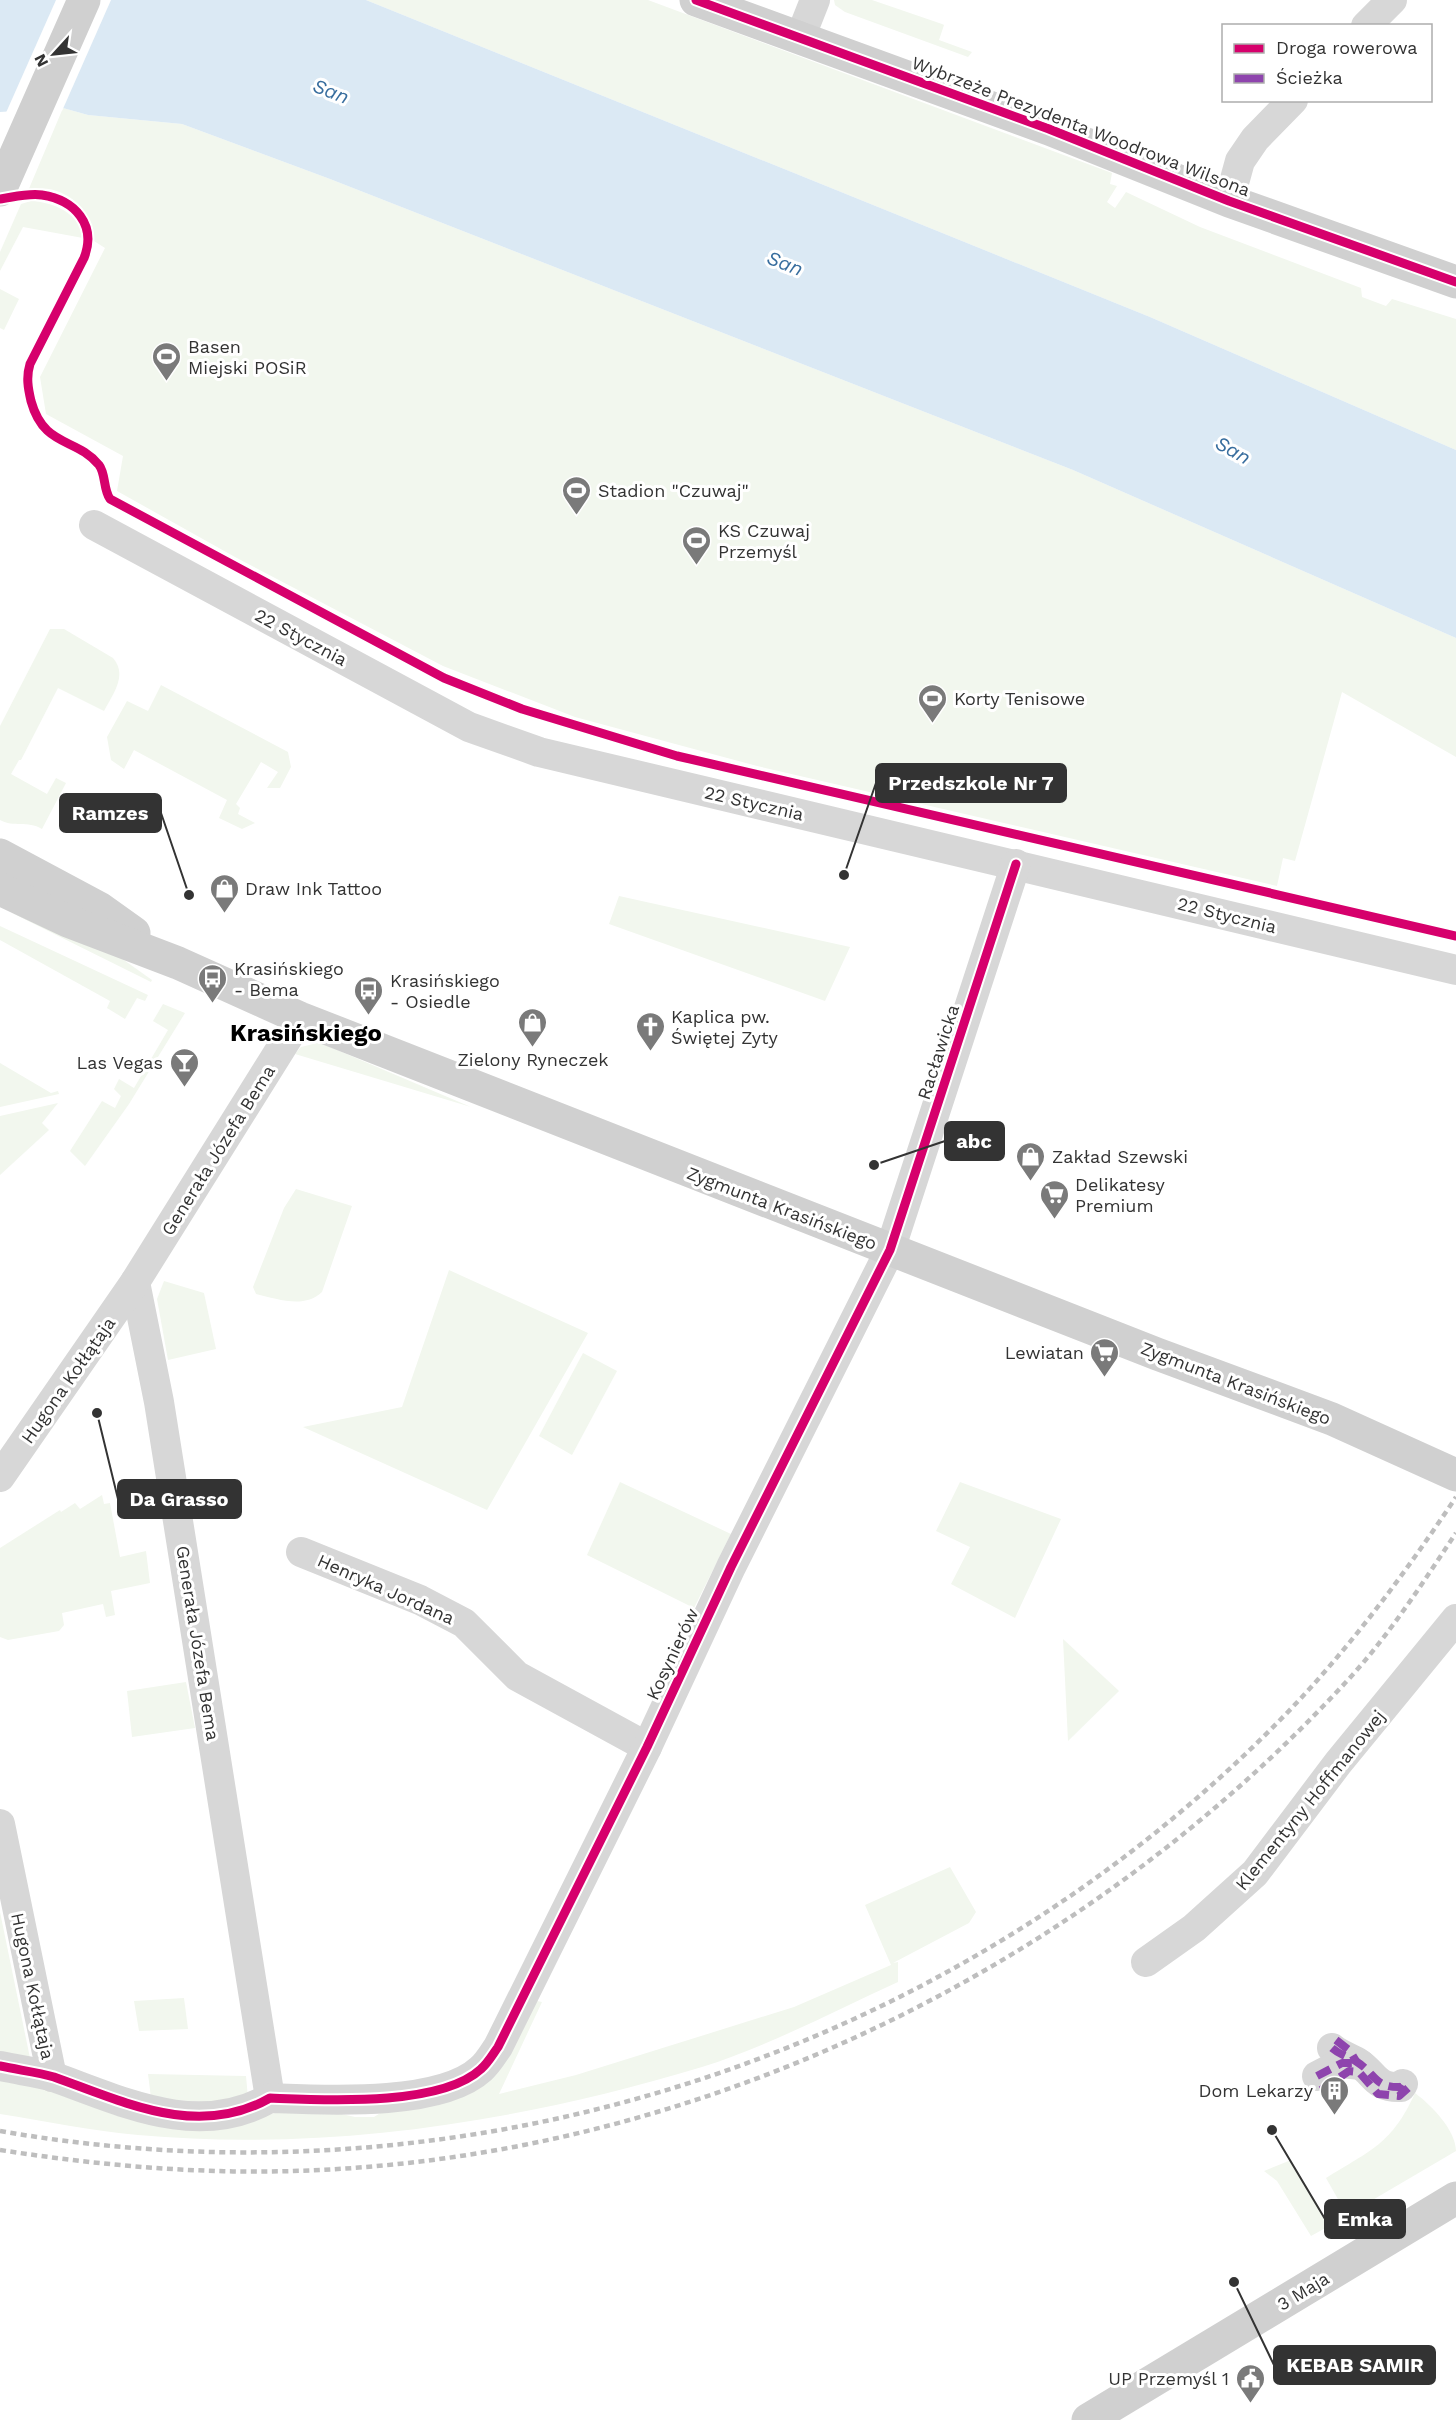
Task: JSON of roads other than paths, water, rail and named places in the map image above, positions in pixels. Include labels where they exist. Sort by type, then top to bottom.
[{"type":"street","points":[[0,190],[84,0]]},
{"type":"street","name":"Wybrzeże Prezydenta Woodrowa Wilsona","points":[[696,0],[1049,129],[1228,201],[1456,282]]},
{"type":"street","points":[[800,38],[815,0]]},
{"type":"street","points":[[1368,24],[1392,0]]},
{"type":"street","points":[[1228,201],[1240,161],[1255,139],[1291,102]]},
{"type":"street","name":"22 Stycznia","points":[[94,525],[469,727],[539,752],[1456,970]]},
{"type":"street","name":"Zygmunta Krasińskiego","points":[[0,855],[99,908],[178,963]]},
{"type":"street","name":"Racławicka","points":[[890,1250],[1016,864]]},
{"type":"street","name":"Zygmunta Krasińskiego","points":[[0,890],[69,921],[178,963],[300,1018],[890,1250],[1332,1419],[1456,1475]]},
{"type":"street","name":"Generała Józefa Bema","points":[[270,2098],[161,1413],[135,1282],[300,1018]]},
{"type":"street","name":"Kosynierów","points":[[270,2098],[416,2095],[457,2084],[480,2070],[498,2047],[647,1748],[731,1568],[890,1250]]},
{"type":"street","name":"Hugona Kołłątaja","points":[[0,1477],[135,1282]]},
{"type":"street","name":"Henryka Jordana","points":[[302,1552],[420,1600],[464,1623],[517,1676],[647,1748]]},
{"type":"street","name":"Klementyny Hoffmanowej","points":[[1146,1962],[1194,1928],[1254,1873],[1338,1763],[1456,1619]]},
{"type":"street","name":"Hugona Kołłątaja","points":[[0,1824],[52,2077]]},
{"type":"street","points":[[1317,2076],[1342,2062],[1346,2053],[1381,2085],[1389,2088],[1401,2087],[1403,2084]]},
{"type":"street","points":[[0,2066],[52,2077],[144,2110],[185,2116],[221,2116],[250,2109],[270,2098]]},
{"type":"street","name":"3 Maja","points":[[1088,2420],[1456,2198]]},
{"type":"water","name":"San","points":[[0,0],[366,0],[1150,317],[1456,450],[1456,638],[1073,470],[330,179],[182,124],[88,115],[63,108],[0,112]]},
{"type":"railway","points":[[0,2131],[176,2151],[351,2149],[524,2125],[693,2082],[855,2018],[1009,1936],[1153,1835],[1284,1716],[1308,1691],[1375,1611],[1456,1497]]},
{"type":"railway","points":[[0,2150],[109,2164],[183,2170],[256,2172],[441,2159],[588,2131],[730,2088],[868,2032],[1000,1962],[1124,1880],[1240,1786],[1361,1665],[1404,1610],[1456,1533]]},
{"type":"place","name":"Basen Miejski POSiR","points":[[167,382]]},
{"type":"place","name":"Stadion \"Czuwaj\"","points":[[577,516]]},
{"type":"place","name":"KS Czuwaj Przemyśl","points":[[697,566]]},
{"type":"place","name":"Korty Tenisowe","points":[[933,724]]},
{"type":"place","name":"Przedszkole Nr 7","points":[[844,875]]},
{"type":"place","name":"Ramzes","points":[[189,895]]},
{"type":"place","name":"Draw Ink Tattoo","points":[[224,914]]},
{"type":"place","name":"Krasińskiego - Bema","points":[[213,1004]]},
{"type":"place","name":"Krasińskiego - Osiedle","points":[[369,1016]]},
{"type":"place","name":"Zielony Ryneczek","points":[[533,1048]]},
{"type":"place","name":"Kaplica pw. Świętej Zyty","points":[[650,1052]]},
{"type":"place","name":"Las Vegas","points":[[184,1088]]},
{"type":"place","name":"abc","points":[[874,1165]]},
{"type":"place","name":"Zakład Szewski","points":[[1031,1182]]},
{"type":"place","name":"Delikatesy Premium","points":[[1054,1220]]},
{"type":"place","name":"Lewiatan","points":[[1105,1378]]},
{"type":"place","name":"Da Grasso","points":[[97,1413]]},
{"type":"place","name":"Dom Lekarzy","points":[[1334,2116]]},
{"type":"place","name":"Emka","points":[[1272,2130]]},
{"type":"place","name":"KEBAB SAMIR","points":[[1234,2282]]},
{"type":"place","name":"UP Przemyśl 1","points":[[1250,2404]]},
{"type":"district","name":"Krasińskiego","points":[[306,1033]]}]
